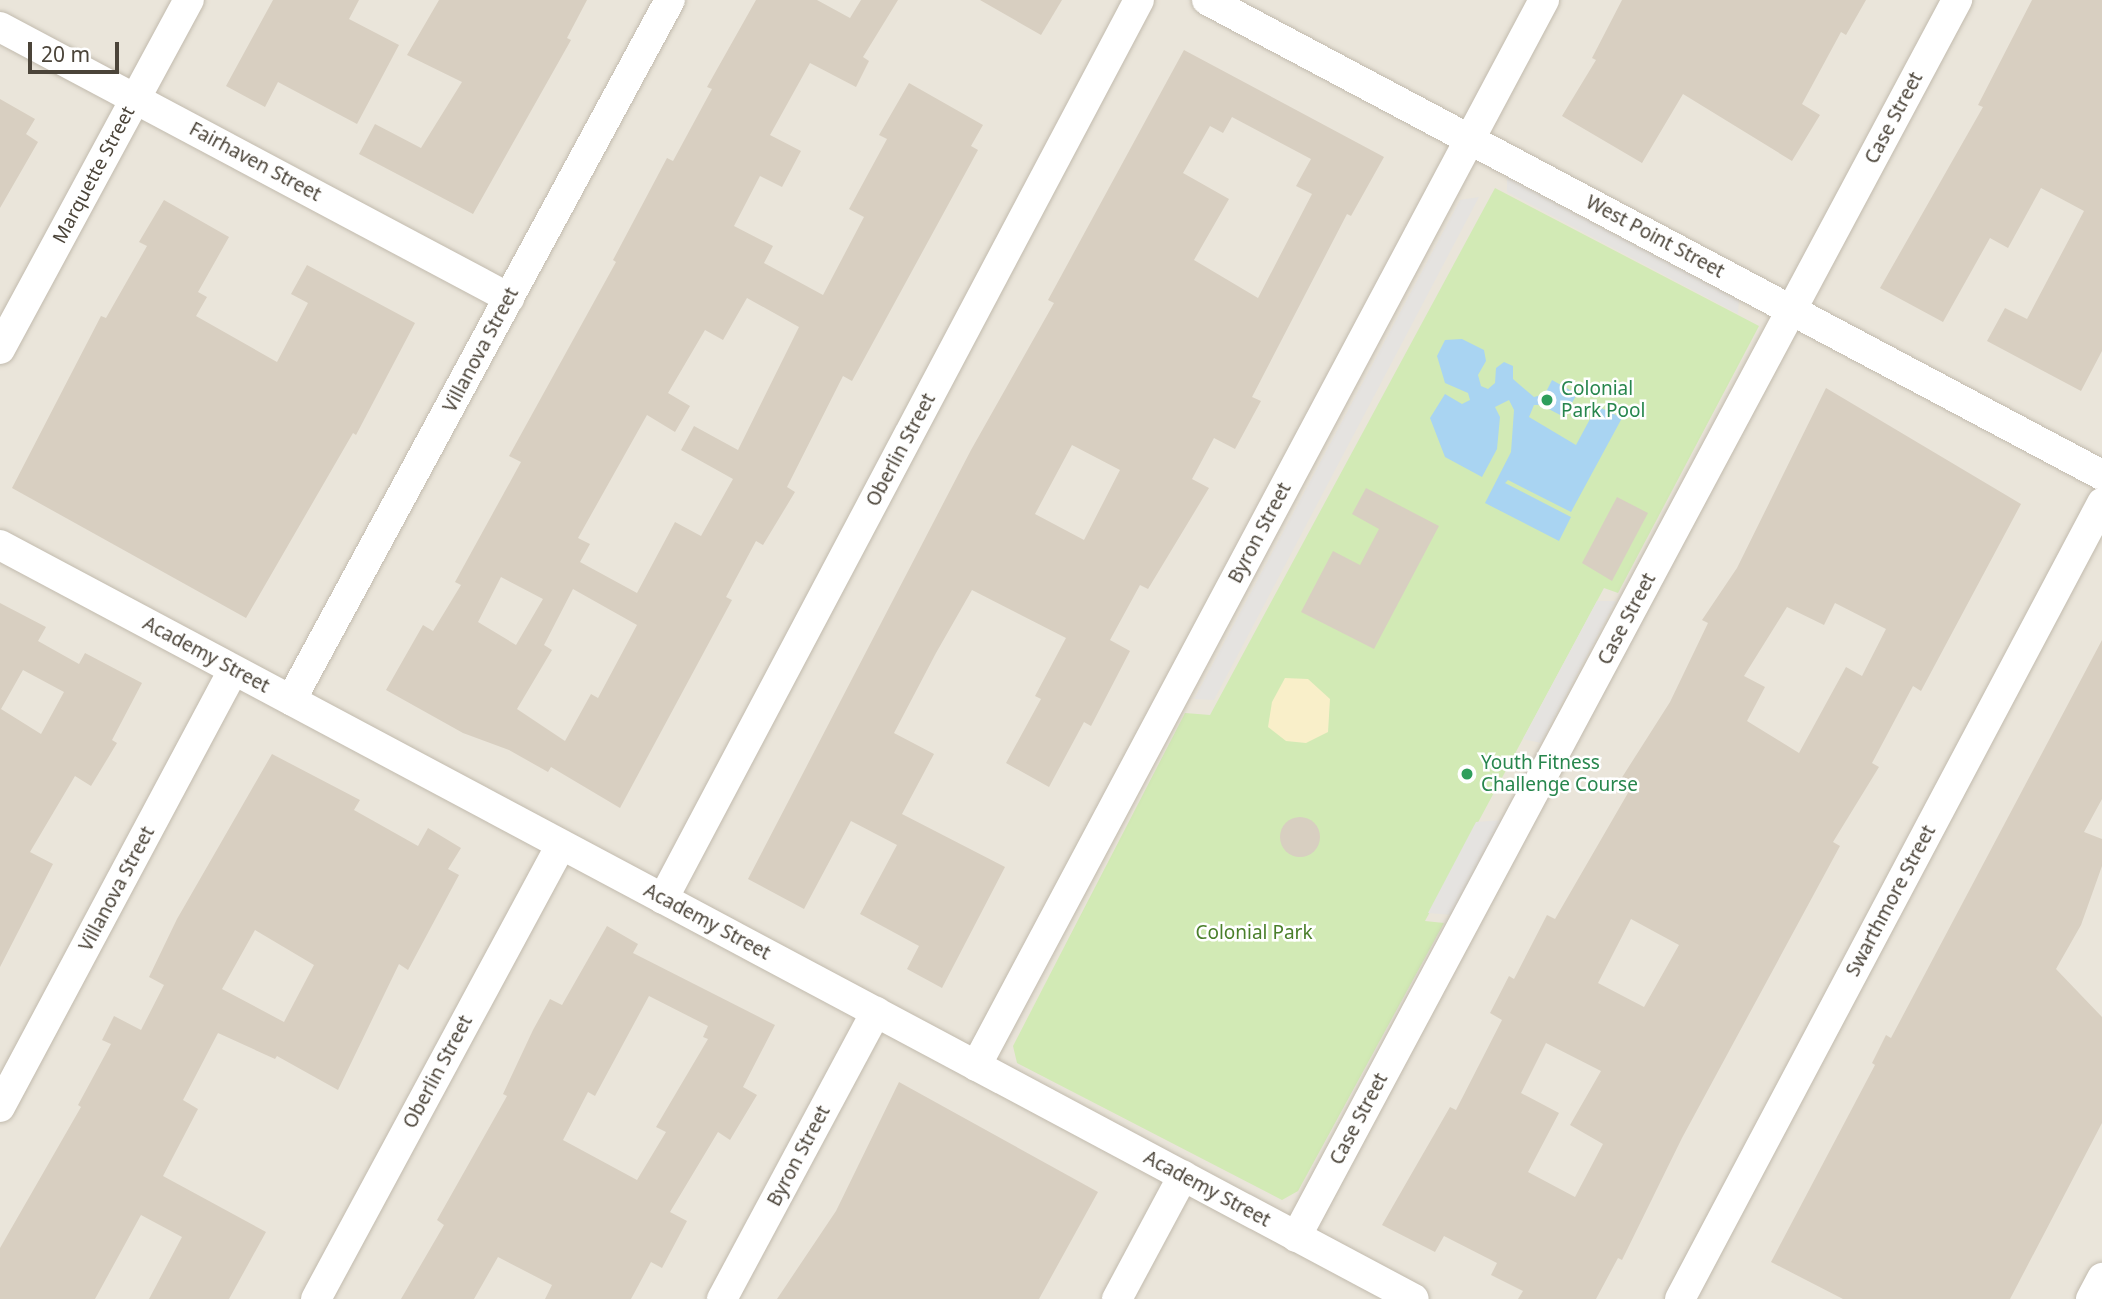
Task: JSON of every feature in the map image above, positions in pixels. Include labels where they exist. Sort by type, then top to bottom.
[{"type":"street","name":"Marquette Street","points":[[0,349],[189,0]]},
{"type":"street","name":"Villanova Street","points":[[291,701],[670,0]]},
{"type":"street","name":"Oberlin Street","points":[[663,899],[1139,0]]},
{"type":"street","name":"West Point Street","points":[[1207,0],[2102,475]]},
{"type":"street","name":"Byron Street","points":[[976,1066],[1544,0]]},
{"type":"street","name":"Case Street","points":[[1296,1237],[1957,0]]},
{"type":"street","name":"Fairhaven Street","points":[[0,27],[509,298]]},
{"type":"street","name":"Swarthmore Street","points":[[1680,1299],[2102,503]]},
{"type":"street","name":"Academy Street","points":[[0,545],[1413,1299]]},
{"type":"street","name":"Villanova Street","points":[[0,1107],[233,670]]},
{"type":"street","name":"Oberlin Street","points":[[316,1299],[561,845]]},
{"type":"street","name":"Byron Street","points":[[722,1299],[876,1012]]},
{"type":"street","points":[[1117,1299],[1183,1176]]},
{"type":"street","points":[[2091,1299],[2102,1278]]},
{"type":"shaded area","points":[[0,0],[2102,0],[2102,1299],[0,1299]]},
{"type":"shaded area","points":[[1507,177],[1739,300],[1738,314],[1507,192]]},
{"type":"shaded area","points":[[1479,197],[1214,700],[1194,699],[1460,200]]},
{"type":"shaded area","points":[[1597,601],[1616,601],[1541,743],[1523,739]]},
{"type":"shaded area","points":[[1502,820],[1452,915],[1428,913],[1476,822]]},
{"type":"green space","name":"Colonial Park","points":[[1495,188],[1759,326],[1618,593],[1604,588],[1425,921],[1444,923],[1298,1191],[1282,1200],[1017,1063],[1013,1046],[1185,713],[1210,715]]},
{"type":"sand","points":[[1285,678],[1308,679],[1330,699],[1328,732],[1306,743],[1286,741],[1268,727],[1272,702]]},
{"type":"water","points":[[1462,339],[1484,350],[1486,361],[1478,375],[1481,386],[1488,389],[1495,383],[1496,368],[1504,362],[1513,366],[1513,379],[1534,397],[1545,394],[1552,380],[1577,394],[1564,417],[1541,405],[1534,405],[1529,417],[1576,445],[1597,406],[1622,418],[1571,512],[1508,480],[1505,483],[1571,517],[1559,541],[1485,503],[1511,452],[1514,410],[1509,400],[1495,407],[1500,417],[1497,449],[1482,477],[1445,457],[1430,418],[1445,394],[1462,404],[1470,400],[1468,393],[1445,383],[1437,356],[1445,340]]},
{"type":"building","points":[[273,0],[359,0],[349,19],[399,45],[357,124],[278,82],[265,107],[226,86]]},
{"type":"building","points":[[439,0],[587,0],[567,38],[571,40],[473,214],[359,154],[375,124],[421,148],[462,82],[407,55]]},
{"type":"building","points":[[756,0],[817,0],[850,18],[861,0],[898,0],[863,57],[869,61],[856,87],[810,63],[770,135],[801,151],[782,187],[760,176],[734,226],[773,246],[764,263],[823,295],[864,217],[849,209],[887,139],[879,135],[909,83],[983,125],[971,146],[978,150],[852,381],[843,376],[787,487],[795,492],[763,545],[756,541],[726,597],[732,600],[620,808],[551,767],[548,772],[509,750],[463,733],[386,690],[423,625],[433,631],[461,585],[455,582],[521,462],[509,456],[616,262],[613,260],[667,158],[673,161],[712,89],[707,87]],"holes":[[[747,298],[799,327],[738,450],[694,426],[681,450],[733,479],[701,536],[675,522],[637,593],[580,562],[590,544],[578,538],[647,415],[675,432],[690,406],[668,393],[705,330],[723,340]],[[501,577],[543,599],[516,645],[478,622]],[[573,589],[637,625],[598,698],[591,694],[565,741],[517,709],[552,650],[544,645]]]},
{"type":"building","points":[[980,0],[1062,0],[1041,35]]},
{"type":"building","points":[[1622,0],[1866,0],[1846,35],[1841,32],[1802,104],[1820,115],[1792,161],[1683,94],[1642,163],[1562,116],[1596,60],[1592,58]]},
{"type":"building","points":[[2032,0],[2102,0],[2102,351],[2081,391],[1987,341],[2005,308],[2027,319],[2084,211],[2041,188],[2008,248],[1990,238],[1943,322],[1880,288],[1983,107],[1978,105]]},
{"type":"building","points":[[1184,50],[1384,157],[1351,216],[1347,214],[1252,397],[1261,401],[1235,449],[1214,438],[1192,479],[1209,488],[1148,589],[1140,585],[1110,640],[1130,651],[1091,726],[1084,722],[1049,787],[1006,763],[1041,699],[1035,696],[1066,638],[972,590],[936,653],[894,733],[934,754],[902,814],[1005,867],[942,988],[907,969],[919,946],[860,914],[897,845],[851,821],[804,909],[748,879],[971,450],[1054,303],[1048,300]],"holes":[[[1232,117],[1311,159],[1296,186],[1312,194],[1258,298],[1194,260],[1229,199],[1183,173],[1210,126],[1223,133]],[[1072,445],[1120,470],[1084,540],[1035,514]]]},
{"type":"building","points":[[0,99],[35,119],[26,134],[38,142],[0,208]]},
{"type":"building","points":[[164,200],[229,237],[198,292],[207,297],[196,316],[277,362],[308,303],[291,294],[307,265],[415,323],[356,435],[353,433],[246,618],[12,488],[101,316],[106,318],[147,246],[139,242]]},
{"type":"building","points":[[1826,388],[2021,504],[1921,691],[1913,686],[1872,763],[1879,767],[1833,842],[1840,846],[1682,1138],[1622,1260],[1618,1258],[1596,1299],[1518,1299],[1523,1291],[1491,1275],[1497,1263],[1444,1236],[1435,1252],[1382,1225],[1450,1107],[1456,1110],[1502,1020],[1490,1013],[1509,976],[1514,979],[1547,915],[1555,919],[1632,786],[1621,779],[1670,702],[1708,623],[1702,620],[1737,568]],"holes":[[[1835,603],[1886,629],[1862,676],[1846,667],[1799,753],[1747,721],[1765,687],[1744,676],[1787,607],[1824,625]],[[1631,919],[1679,945],[1644,1007],[1598,983]],[[1546,1043],[1601,1071],[1570,1125],[1603,1144],[1575,1197],[1528,1172],[1559,1113],[1521,1093]]]},
{"type":"building","points":[[1366,488],[1439,526],[1374,649],[1301,612],[1333,551],[1360,565],[1379,529],[1352,514]]},
{"type":"building","points":[[1617,497],[1648,513],[1612,581],[1582,563]]},
{"type":"building","points":[[0,603],[46,627],[38,641],[79,664],[85,653],[142,683],[112,740],[117,743],[91,786],[75,776],[30,852],[53,864],[0,967]],"holes":[[[23,670],[64,692],[41,734],[1,709]]]},
{"type":"building","points":[[2102,640],[2102,799],[2084,832],[2102,839],[2102,866],[2081,925],[2056,969],[2102,1017],[2102,1123],[2010,1299],[1843,1299],[1771,1262],[1875,1065],[1872,1063],[1886,1035],[1891,1038]]},
{"type":"building","points":[[272,754],[360,800],[354,810],[418,846],[428,828],[461,848],[448,869],[459,875],[408,970],[399,964],[338,1090],[277,1056],[275,1059],[218,1033],[183,1100],[198,1109],[163,1176],[266,1232],[229,1299],[149,1299],[182,1237],[141,1215],[95,1299],[0,1299],[0,1248],[81,1107],[78,1105],[111,1044],[102,1040],[114,1016],[141,1030],[164,985],[149,977],[177,919]],"holes":[[[255,930],[314,965],[284,1022],[222,989]]]},
{"type":"building","points":[[1300,817],[1314,823],[1320,837],[1314,851],[1300,857],[1286,851],[1280,837],[1286,823]]},
{"type":"building","points":[[607,926],[638,944],[633,953],[775,1025],[743,1087],[757,1095],[730,1140],[718,1132],[670,1212],[687,1221],[662,1268],[651,1262],[631,1299],[545,1299],[552,1285],[498,1257],[474,1299],[401,1299],[444,1225],[437,1220],[507,1096],[503,1094],[533,1030],[550,999],[562,1005]],"holes":[[[649,996],[708,1026],[703,1037],[708,1039],[656,1127],[666,1132],[637,1180],[563,1140],[588,1092],[595,1096]]]},
{"type":"building","points":[[899,1082],[1098,1192],[1039,1299],[777,1299],[836,1211]]},
{"type":"place","name":"Colonial Park Pool","points":[[1547,400]]},
{"type":"place","name":"Youth Fitness Challenge Course","points":[[1467,774]]}]
